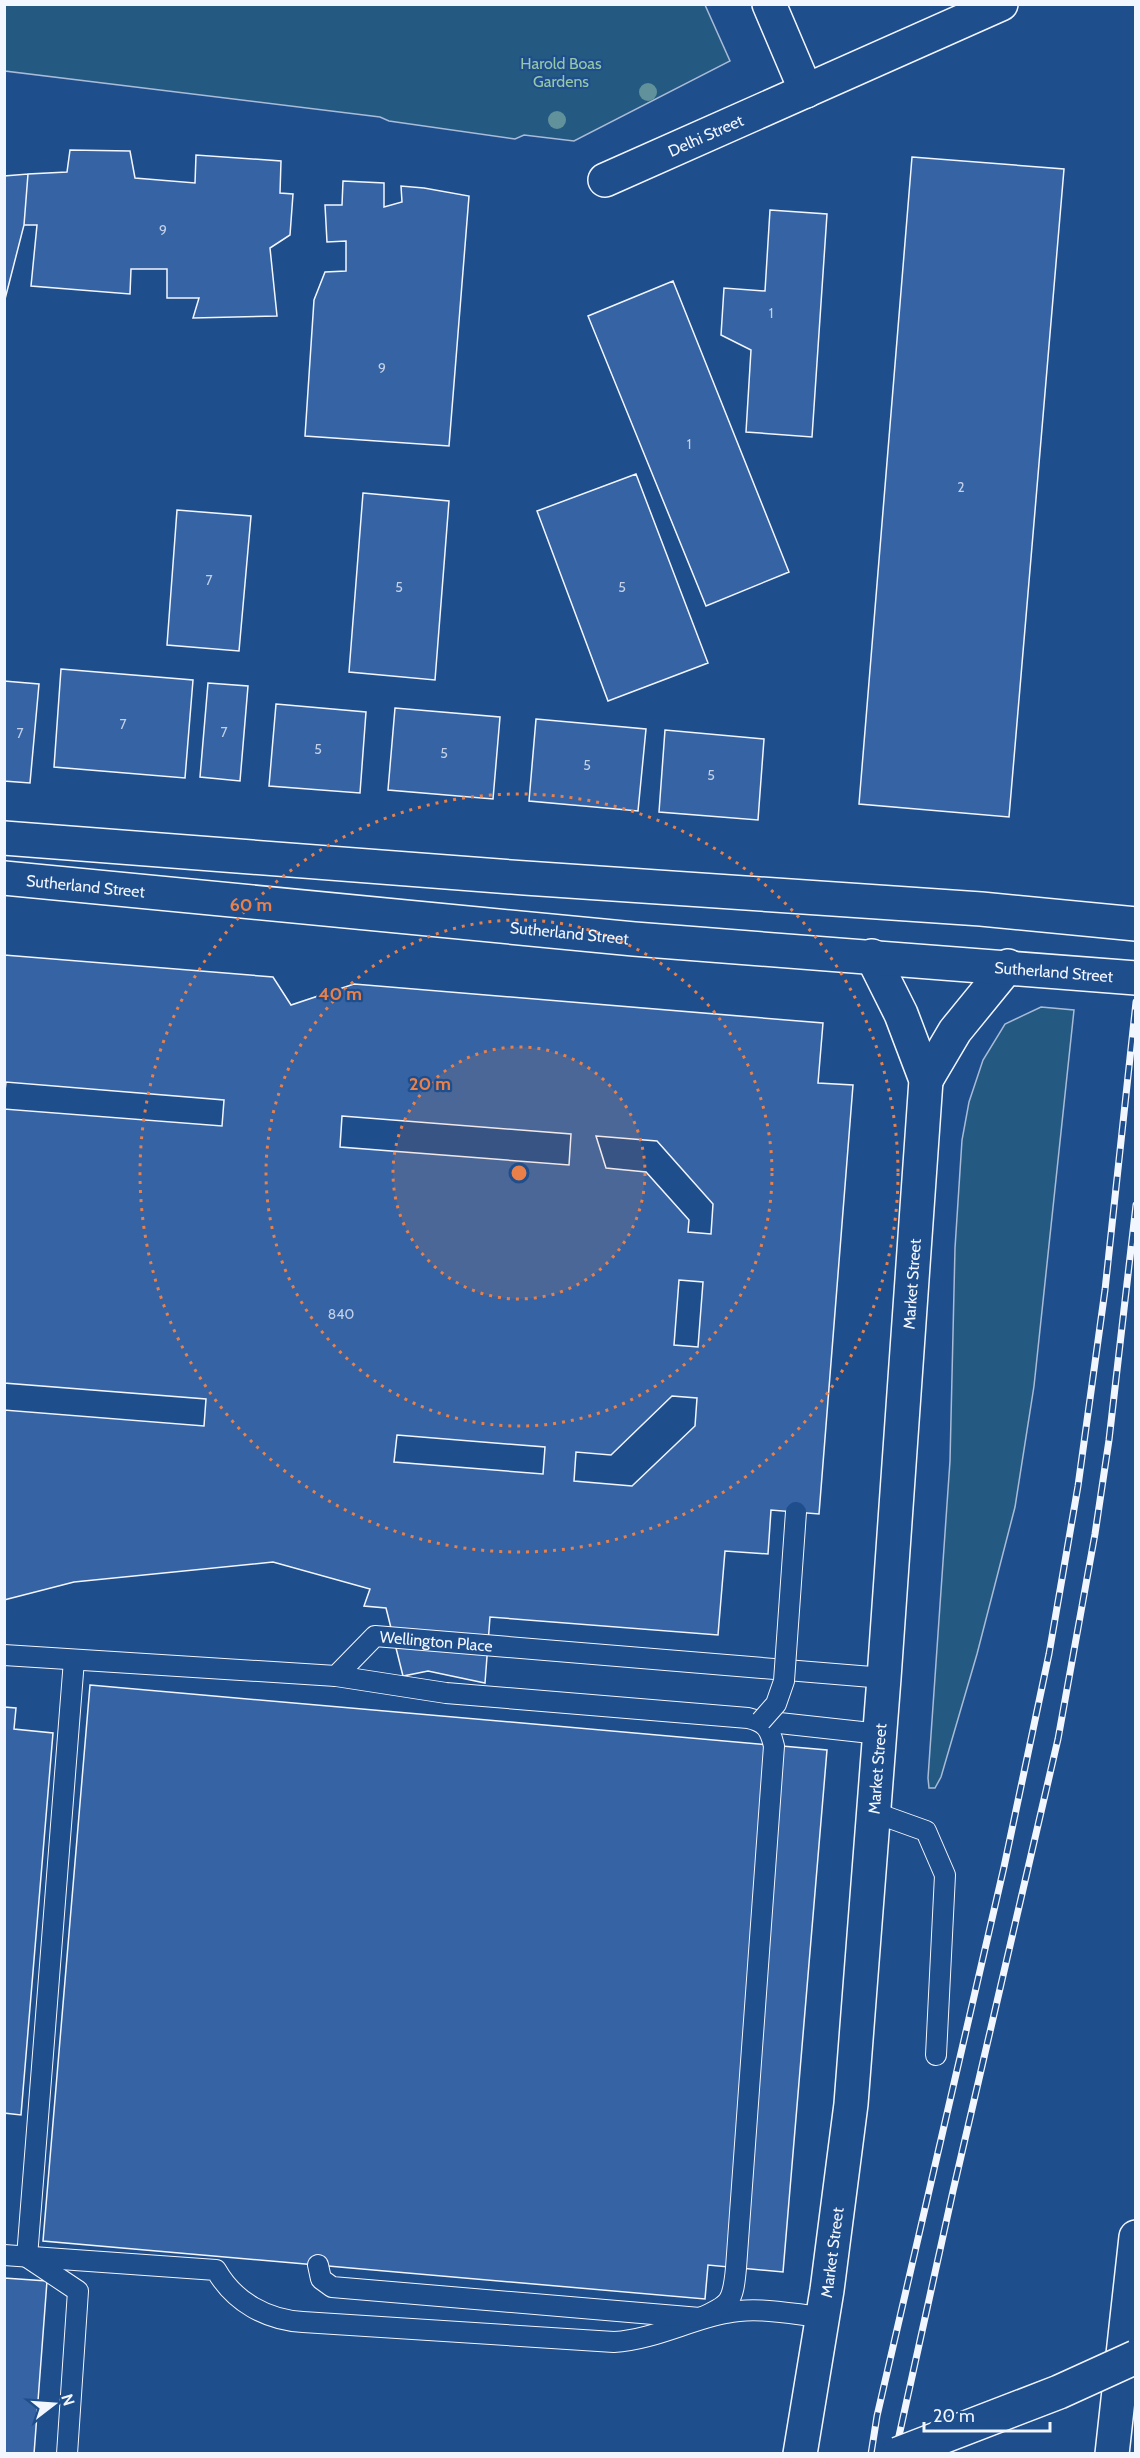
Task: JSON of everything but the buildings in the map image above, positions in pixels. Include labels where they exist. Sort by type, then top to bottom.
[{"type":"main road","points":[[769,4],[806,91]]},
{"type":"main road","name":"Delhi Street","points":[[605,180],[1001,4]]},
{"type":"main road","points":[[4,838],[969,909],[1136,924]]},
{"type":"main road","name":"Sutherland Street","points":[[4,878],[634,939],[1008,966],[1136,978]]},
{"type":"main road","name":"Market Street","points":[[800,2454],[822,2317],[851,2104],[880,1734],[926,1080],[901,1014],[872,956]]},
{"type":"main road","name":"Market Street","points":[[926,1080],[955,1031],[1008,966]]},
{"type":"main road","points":[[1112,2454],[1136,2237]]},
{"type":"main road","points":[[898,2454],[1059,2392],[1136,2357]]},
{"type":"lane","points":[[761,1721],[776,1704],[784,1681],[796,1512]]},
{"type":"lane","name":"Wellington Place","points":[[336,1676],[375,1635],[884,1678]]},
{"type":"lane","points":[[4,1655],[336,1676],[446,1692],[748,1718],[880,1734]]},
{"type":"lane","points":[[27,2256],[74,1660]]},
{"type":"lane","points":[[318,2265],[321,2279],[332,2287],[700,2318],[723,2308],[734,2291],[774,1746],[770,1730],[761,1721]]},
{"type":"lane","points":[[873,1812],[926,1831],[945,1875],[936,2055]]},
{"type":"lane","points":[[4,2255],[216,2270],[230,2291],[243,2302],[266,2314],[293,2322],[614,2342],[640,2337],[727,2312],[749,2310],[822,2317]]},
{"type":"lane","points":[[27,2256],[78,2291],[67,2454]]},
{"type":"green space","name":"Harold Boas Gardens","points":[[5,4],[705,5],[730,61],[574,141],[524,135],[515,139],[389,121],[380,117],[5,71]]},
{"type":"green space","points":[[1041,1007],[1074,1010],[1034,1386],[1015,1507],[977,1654],[941,1777],[935,1788],[929,1788],[950,1461],[955,1248],[962,1140],[969,1102],[983,1060],[1005,1024]]},
{"type":"railway","points":[[871,2454],[877,2416],[1004,1867],[1049,1654],[1078,1486],[1105,1290],[1136,1002]]},
{"type":"railway","points":[[895,2454],[953,2191],[1058,1739],[1095,1534],[1109,1440],[1136,1205]]}]
